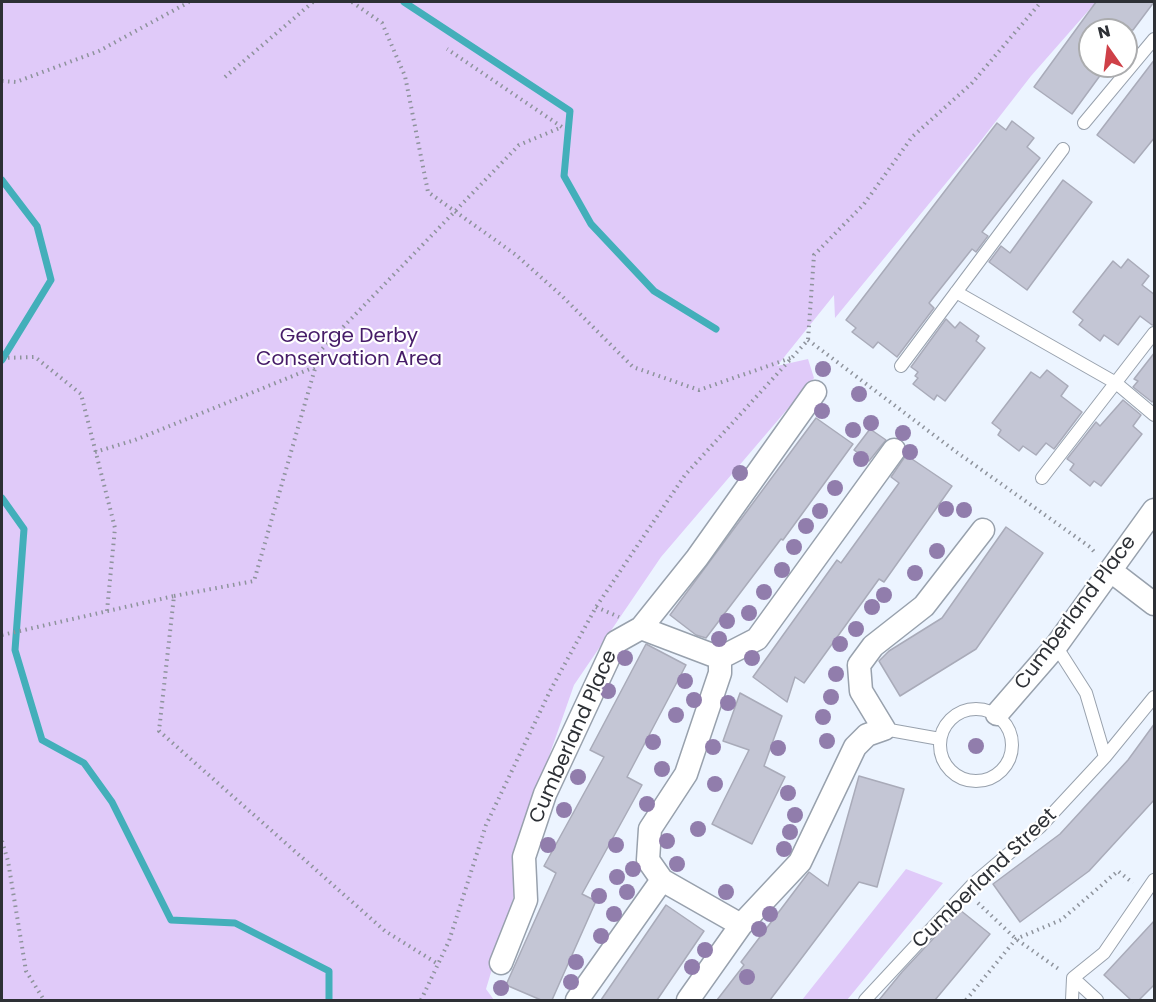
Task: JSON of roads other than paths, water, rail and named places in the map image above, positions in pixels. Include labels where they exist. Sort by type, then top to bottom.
[{"type":"street","name":"Cumberland Place","points":[[501,963],[526,900],[524,857],[545,794],[616,642],[641,628],[697,558],[815,392]]},
{"type":"street","points":[[641,628],[720,658],[757,639],[894,450]]},
{"type":"street","name":"Cumberland Place","points":[[997,714],[1056,646],[1155,510]]},
{"type":"street","points":[[688,1000],[741,925],[800,862],[855,747],[867,735],[884,729],[861,691],[859,665],[873,646],[924,606],[983,530]]},
{"type":"street","points":[[1111,571],[1155,604]]},
{"type":"street","points":[[720,658],[720,673],[686,774],[650,829],[648,860],[662,880],[741,925]]},
{"type":"street","points":[[577,1000],[662,880]]},
{"type":"lane","points":[[1084,123],[1155,39]]},
{"type":"lane","points":[[901,366],[1063,149]]},
{"type":"lane","points":[[956,292],[1116,383],[1155,415]]},
{"type":"lane","points":[[1042,478],[1155,333]]},
{"type":"lane","points":[[1056,646],[1086,693],[1105,757]]},
{"type":"lane","name":"Cumberland Street","points":[[865,1000],[966,892],[1040,827],[1105,757],[1155,697]]},
{"type":"lane","points":[[974,708],[986,710],[997,714],[1006,723],[1013,745],[1011,757],[997,776],[986,780],[962,779],[944,763],[940,751],[940,739],[951,718],[962,711],[974,708]]},
{"type":"lane","points":[[884,729],[940,739]]},
{"type":"lane","points":[[1072,1000],[1073,978],[1104,953],[1155,880]]},
{"type":"lane","points":[[1073,978],[1096,1000]]},
{"type":"waterway","points":[[404,2],[570,111],[564,176],[591,224],[654,291],[716,329]]},
{"type":"waterway","points":[[2,180],[37,226],[51,280],[2,360]]},
{"type":"waterway","points":[[2,498],[24,529],[15,650],[42,740],[84,763],[112,802],[171,920],[235,923],[329,971],[329,1000]]},
{"type":"park label","name":"George Derby Conservation Area","points":[[349,348]]}]
